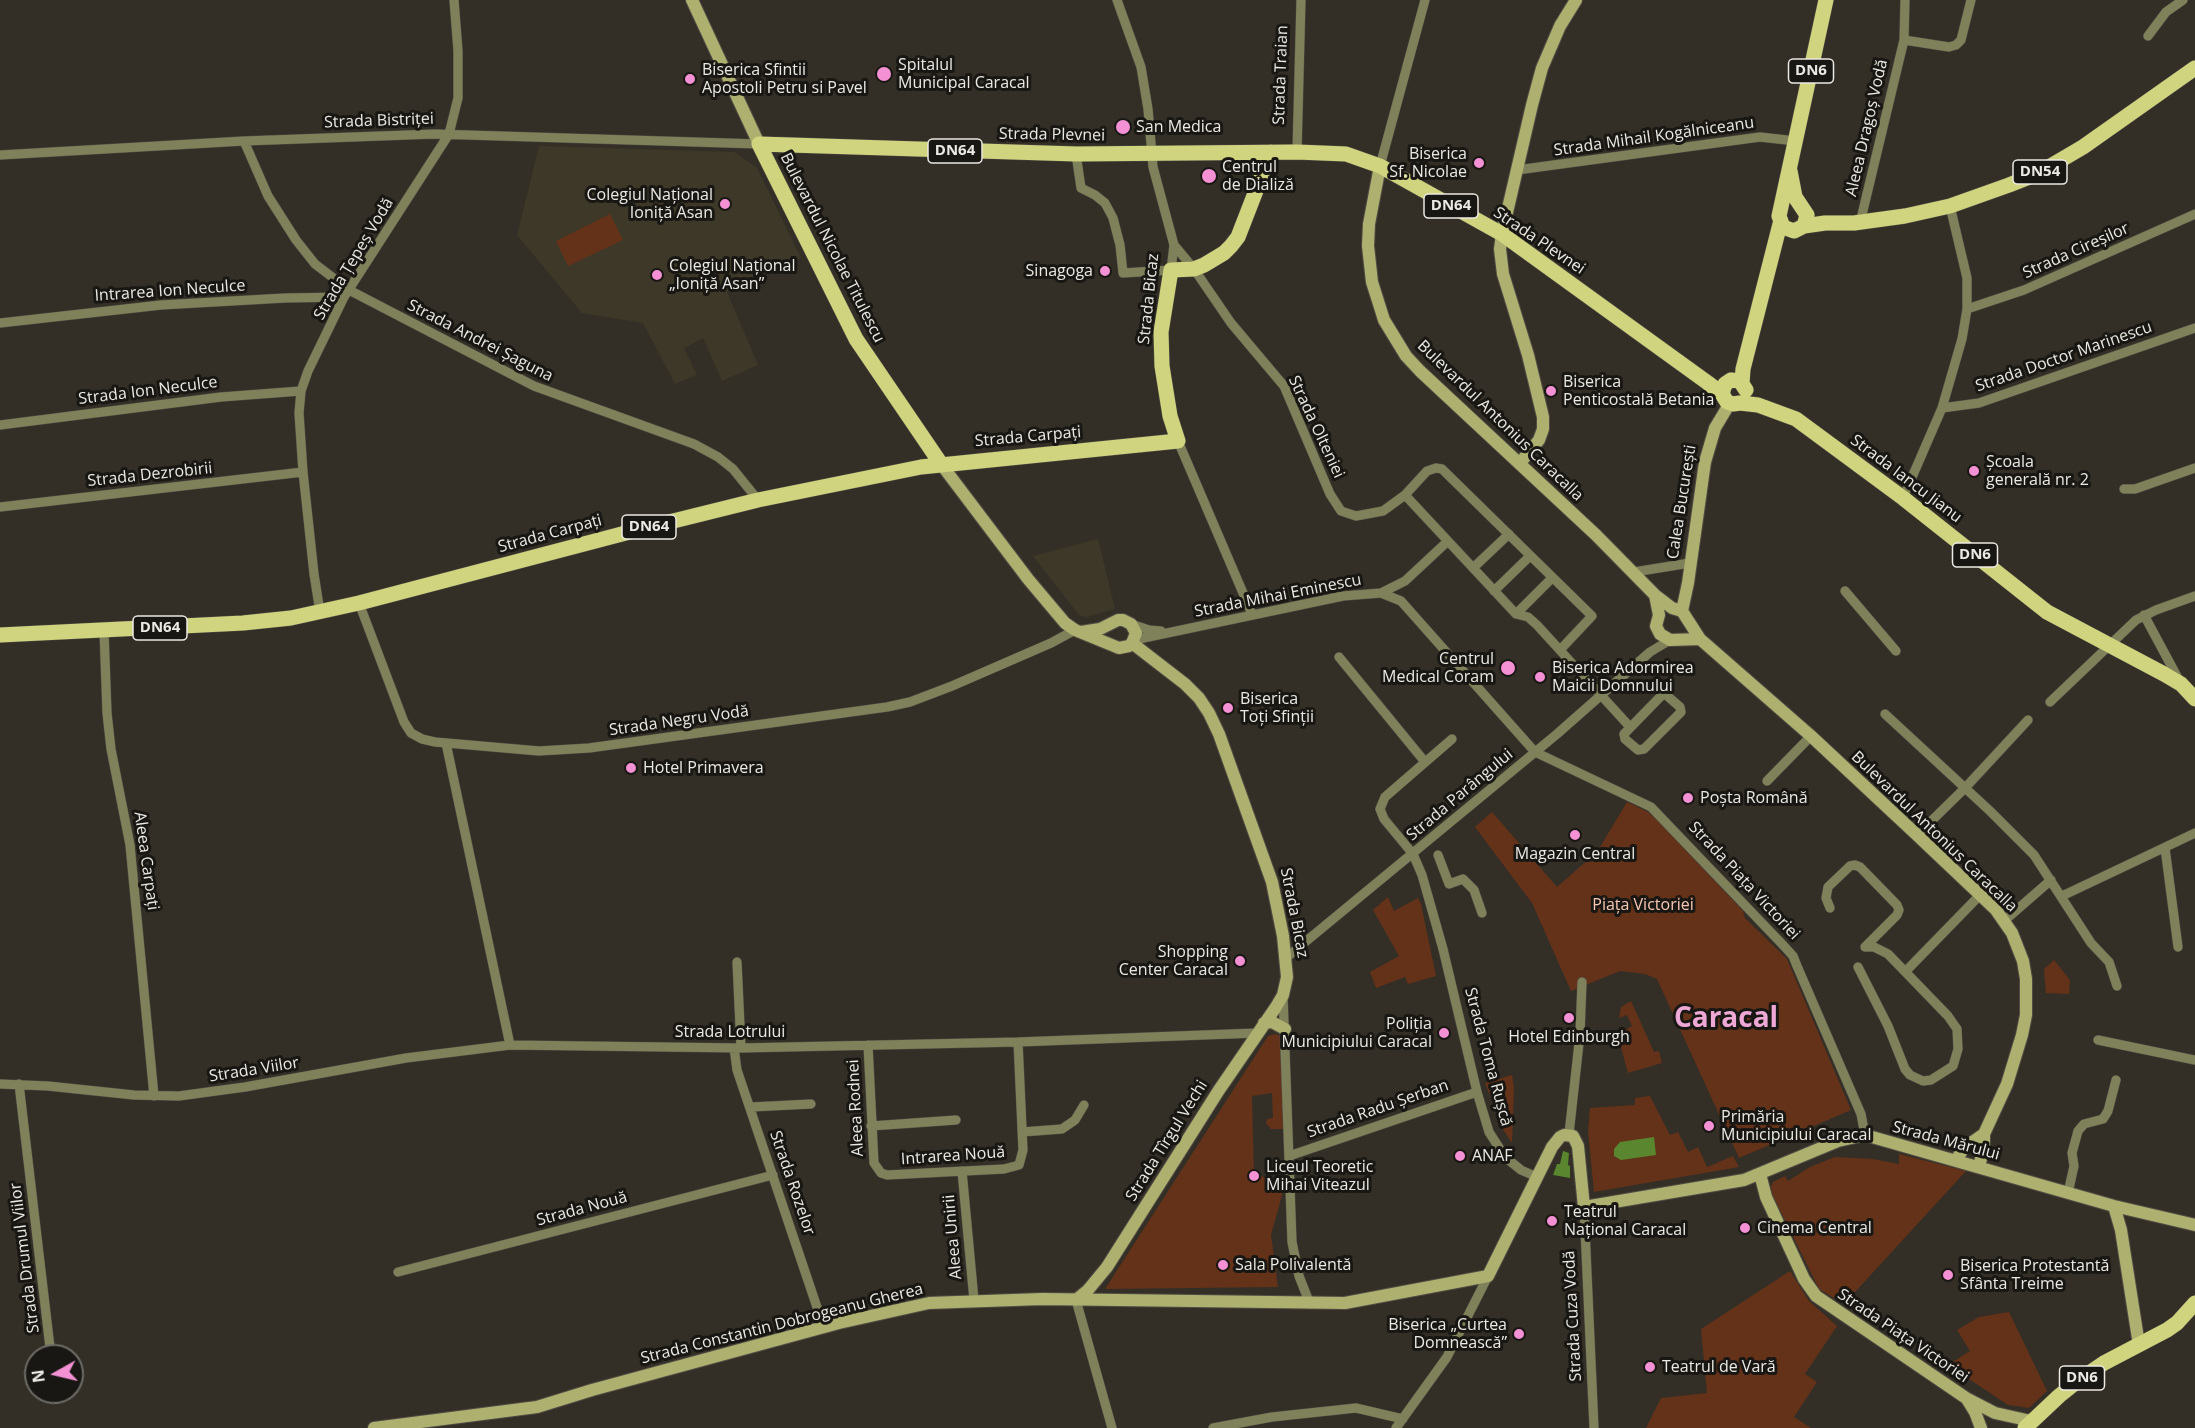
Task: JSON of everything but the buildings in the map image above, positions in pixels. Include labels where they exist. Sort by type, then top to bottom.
[{"type":"main road","name":"Bulevardul Nicolae Titulescu","points":[[692,0],[759,144],[856,339],[941,464],[1059,618],[1078,631],[1111,644]]},
{"type":"main road","points":[[1520,463],[1539,440],[1543,429],[1543,417],[1503,274],[1500,249],[1516,170],[1542,68],[1560,26],[1576,0]]},
{"type":"main road","name":"DN6","points":[[1794,218],[1790,171],[1826,0]]},
{"type":"main road","name":"DN54","points":[[1794,218],[1825,223],[1860,223],[1950,207],[2027,178],[2064,159],[2195,68]]},
{"type":"main road","name":"Strada Plevnei","points":[[759,144],[1076,154],[1271,152],[1346,154],[1380,166],[1502,234],[1708,383],[1738,391]]},
{"type":"main road","points":[[1171,270],[1194,269],[1224,253],[1238,237],[1271,152]]},
{"type":"main road","name":"Bulevardul Antonius Caracalla","points":[[1380,166],[1372,207],[1368,246],[1372,282],[1384,320],[1394,339],[1420,371],[1520,463],[1655,595],[1681,613],[1700,639],[1811,736],[1917,835],[1980,895],[2012,933],[2023,961],[2026,979],[2026,1015],[2007,1084],[1984,1134],[1979,1167]]},
{"type":"main road","name":"Calea București","points":[[1681,613],[1708,447],[1715,428],[1738,391],[1776,241],[1794,218]]},
{"type":"main road","name":"Strada Bicaz","points":[[1171,270],[1161,332],[1162,366],[1170,416],[1178,441]]},
{"type":"main road","name":"Strada Iancu Jianu","points":[[1738,391],[1796,419],[1903,498],[2047,612],[2181,684],[2195,699]]},
{"type":"main road","name":"Strada Carpați","points":[[0,635],[266,621],[359,603],[758,500],[941,464],[1178,441]]},
{"type":"main road","points":[[1655,595],[1659,615]]},
{"type":"main road","points":[[1675,639],[1686,632],[1681,613],[1667,608],[1659,615],[1656,622],[1660,634],[1675,639],[1700,639]]},
{"type":"main road","points":[[1078,631],[1109,626],[1118,620],[1123,620],[1131,624],[1136,633],[1133,642],[1124,648],[1115,647],[1107,635],[1109,626]]},
{"type":"main road","name":"Strada Bicaz","points":[[1133,642],[1199,698],[1209,713],[1232,764],[1272,882],[1287,957],[1287,977],[1283,995]]},
{"type":"main road","name":"Strada Tîrgul Vechi","points":[[1076,1300],[1088,1290],[1107,1267],[1283,995]]},
{"type":"main road","points":[[1261,1028],[1272,1022],[1285,1029]]},
{"type":"main road","points":[[1488,1276],[1556,1141],[1569,1134]]},
{"type":"main road","name":"Strada Cuza Vodă","points":[[1569,1134],[1576,1140],[1578,1146],[1584,1208]]},
{"type":"main road","name":"Bulevardul Antonius Caracalla","points":[[1956,1160],[1967,1146],[1984,1134]]},
{"type":"main road","name":"Strada Mărului","points":[[1584,1208],[1744,1180],[1838,1141],[1865,1135],[2114,1206],[2195,1225]]},
{"type":"main road","name":"Strada Piața Victoriei","points":[[1760,1174],[1766,1197],[1799,1269],[1816,1296],[1966,1398],[1995,1413],[2028,1424]]},
{"type":"main road","points":[[2114,1206],[2120,1226],[2139,1345]]},
{"type":"main road","name":"Strada Constantin Dobrogeanu Gherea","points":[[374,1428],[537,1407],[601,1387],[913,1305],[974,1300],[1310,1304],[1363,1300],[1488,1276]]},
{"type":"main road","name":"DN6","points":[[2028,1424],[2079,1380],[2104,1363],[2167,1330],[2193,1311]]},
{"type":"main road","name":"Strada Piața Victoriei","points":[[1966,1398],[1981,1428]]},
{"type":"street","name":"Strada Țepeș Vodă","points":[[320,612],[303,472],[299,413],[301,391],[308,371],[346,294],[449,134],[455,114],[458,90],[454,0]]},
{"type":"street","name":"Strada Bicaz","points":[[1117,0],[1141,68],[1149,109],[1151,153],[1174,246],[1171,270]]},
{"type":"street","name":"Strada Traian","points":[[1297,152],[1301,0]]},
{"type":"street","name":"Bulevardul Antonius Caracalla","points":[[1380,166],[1425,0]]},
{"type":"street","name":"Aleea Dragoș Vodă","points":[[1860,223],[1904,40],[1905,0]]},
{"type":"street","name":"Aleea Dragoș Vodă","points":[[1904,40],[1949,47],[1956,45],[1961,40],[1971,0]]},
{"type":"street","points":[[2148,36],[2166,12],[2183,0]]},
{"type":"street","name":"Strada Bistriței","points":[[0,155],[244,141],[449,134],[759,144]]},
{"type":"street","name":"Strada Mihail Kogălniceanu","points":[[1516,170],[1760,137],[1796,141]]},
{"type":"street","name":"Strada Andrei Șaguna","points":[[244,141],[268,196],[296,240],[315,264],[346,294],[534,386],[694,444],[733,469],[758,500]]},
{"type":"street","points":[[1076,154],[1081,188],[1105,203],[1113,218],[1120,245],[1123,273],[1171,270]]},
{"type":"street","points":[[1903,498],[1942,408],[1955,367],[1967,309],[1967,278],[1950,207]]},
{"type":"street","name":"Strada Cireșilor","points":[[1967,309],[2024,290],[2195,214]]},
{"type":"street","name":"Strada Olteniei","points":[[1174,246],[1194,269],[1232,323],[1284,386],[1330,494],[1341,511],[1348,515],[1383,512],[1405,495],[1431,468],[1442,469],[1509,534]]},
{"type":"street","name":"Intrarea Ion Neculce","points":[[0,323],[162,305],[346,294]]},
{"type":"street","name":"Strada Doctor Marinescu","points":[[1942,408],[1979,403],[2195,328]]},
{"type":"street","name":"Strada Ion Neculce","points":[[0,425],[222,397],[301,391]]},
{"type":"street","name":"Strada Bicaz","points":[[1178,441],[1252,614]]},
{"type":"street","points":[[2124,489],[2135,489],[2195,468]]},
{"type":"street","name":"Strada Dezrobirii","points":[[0,507],[303,472]]},
{"type":"street","points":[[1405,495],[1516,614],[1528,616],[1630,727]]},
{"type":"street","points":[[1473,568],[1509,534],[1592,616],[1560,650]]},
{"type":"street","points":[[1381,593],[1405,581],[1448,541]]},
{"type":"street","points":[[1494,591],[1530,556]]},
{"type":"street","points":[[1634,572],[1690,563]]},
{"type":"street","points":[[1516,614],[1552,578]]},
{"type":"street","points":[[1845,591],[1896,651]]},
{"type":"street","name":"Strada Mihai Eminescu","points":[[1133,642],[1173,631],[1343,596],[1381,593],[1401,601],[1412,612],[1535,752]]},
{"type":"street","points":[[2050,702],[2144,615],[2195,596]]},
{"type":"street","name":"Strada Negru Vodă","points":[[359,603],[404,722],[411,733],[422,739],[446,743],[539,751],[887,707],[910,702],[1078,631]]},
{"type":"street","name":"Strada Iancu Jianu","points":[[2144,615],[2181,684]]},
{"type":"street","name":"Strada Mihai Eminescu","points":[[1131,624],[1149,630],[1173,631]]},
{"type":"street","name":"Strada Parângului","points":[[1650,652],[1657,630]]},
{"type":"street","name":"Aleea Carpați","points":[[104,631],[107,713],[111,749],[130,845],[154,1096]]},
{"type":"street","name":"Strada Parângului","points":[[1287,957],[1602,696],[1650,652],[1675,639]]},
{"type":"street","points":[[1339,657],[1425,762],[1452,739]]},
{"type":"street","points":[[1663,694],[1681,709],[1641,751],[1623,736],[1630,727],[1663,694]]},
{"type":"street","points":[[1885,714],[2034,855],[2091,942],[2109,962],[2116,986]]},
{"type":"street","points":[[1917,835],[1965,788],[2028,720]]},
{"type":"street","points":[[1767,781],[1811,736]]},
{"type":"street","points":[[446,743],[510,1045]]},
{"type":"street","name":"Strada Piața Victoriei","points":[[1535,752],[1651,807],[1793,956],[1861,1114],[1865,1135]]},
{"type":"street","name":"Strada Toma Rușcă","points":[[1425,762],[1385,797],[1380,809],[1384,819],[1413,854],[1422,875],[1443,949],[1477,1092],[1490,1132],[1497,1146],[1513,1164],[1537,1177]]},
{"type":"street","points":[[2062,896],[2195,833]]},
{"type":"street","points":[[2165,848],[2178,947]]},
{"type":"street","points":[[1438,855],[1449,885],[1463,879],[1474,890],[1482,913]]},
{"type":"street","points":[[1830,908],[1826,893],[1828,887],[1850,866],[1855,865],[1860,867],[1897,905],[1899,910],[1897,915],[1865,947],[1881,949],[1897,961],[1948,1016],[1957,1029],[1958,1049],[1953,1066],[1931,1080],[1915,1079],[1905,1069],[1888,1026],[1857,967]]},
{"type":"street","points":[[2004,921],[2051,880]]},
{"type":"street","points":[[1906,971],[1980,895]]},
{"type":"street","name":"Strada Rozelor","points":[[737,962],[737,1070],[824,1328]]},
{"type":"street","name":"Strada Cuza Vodă","points":[[1569,1134],[1580,1034],[1582,982]]},
{"type":"street","name":"Strada Bicaz","points":[[1283,995],[1293,1250],[1299,1276],[1310,1304]]},
{"type":"street","name":"Strada Lotrului","points":[[510,1045],[738,1048],[1018,1042],[1261,1028]]},
{"type":"street","points":[[2098,1040],[2195,1060]]},
{"type":"street","name":"Intrarea Nouă","points":[[876,1169],[887,1175],[1004,1169],[1019,1164],[1022,1157],[1022,1132],[1018,1042]]},
{"type":"street","name":"Strada Viilor","points":[[0,1084],[154,1096],[212,1092],[406,1058],[510,1045]]},
{"type":"street","name":"Aleea Rodnei","points":[[868,1045],[876,1169]]},
{"type":"street","points":[[2068,1193],[2074,1166],[2072,1153],[2078,1131],[2084,1124],[2103,1119],[2108,1111],[2116,1080]]},
{"type":"street","name":"Strada Drumul Viilor","points":[[19,1084],[50,1344]]},
{"type":"street","name":"Strada Radu Șerban","points":[[1289,1156],[1477,1092]]},
{"type":"street","points":[[751,1107],[811,1104]]},
{"type":"street","points":[[1022,1132],[1062,1129],[1075,1120],[1084,1105]]},
{"type":"street","points":[[872,1126],[956,1120]]},
{"type":"street","name":"Aleea Unirii","points":[[962,1171],[974,1300]]},
{"type":"street","name":"Strada Nouă","points":[[398,1272],[773,1175]]},
{"type":"street","name":"Strada Cuza Vodă","points":[[1584,1208],[1594,1428]]},
{"type":"street","points":[[1396,1428],[1447,1357],[1488,1276]]},
{"type":"street","points":[[1076,1300],[1112,1428]]},
{"type":"street","points":[[1213,1428],[1282,1416],[1356,1408],[1403,1419]]},
{"type":"shaded area","name":"Colegiul Național „Ioniță Asan”","points":[[539,146],[734,152],[757,168],[801,258],[727,292],[758,365],[722,381],[703,338],[684,348],[697,375],[675,384],[643,323],[582,313],[517,235]]},
{"type":"shaded area","points":[[1098,539],[1115,609],[1086,617],[1079,615],[1033,556]]},
{"type":"shaded area","points":[[1654,1137],[1656,1155],[1621,1160],[1614,1156],[1614,1149],[1620,1142]]},
{"type":"shaded area","points":[[1563,1151],[1569,1153],[1570,1178],[1553,1175],[1557,1164],[1560,1164]]},
{"type":"green space","points":[[610,214],[623,240],[568,266],[556,241]]},
{"type":"green space","name":"Piața Victoriei","points":[[1627,802],[1648,812],[1656,819],[1743,911],[1745,918],[1787,959],[1851,1110],[1739,1158],[1657,979],[1645,974],[1620,971],[1571,991],[1532,903],[1475,827],[1492,812],[1557,887],[1597,852]]},
{"type":"green space","points":[[1388,897],[1394,911],[1418,898],[1436,976],[1408,984],[1405,977],[1376,988],[1370,972],[1399,956],[1373,910]]},
{"type":"green space","points":[[2054,960],[2070,980],[2069,994],[2046,993],[2044,969]]},
{"type":"green space","points":[[1631,1001],[1654,1052],[1659,1051],[1662,1063],[1628,1073],[1620,1044],[1625,1042],[1622,1032],[1632,1026],[1627,1015],[1619,1018],[1621,1007]]},
{"type":"green space","points":[[1275,1034],[1280,1036],[1284,1129],[1271,1129],[1266,1123],[1267,1119],[1273,1118],[1272,1093],[1252,1096],[1254,1174],[1285,1184],[1271,1235],[1278,1287],[1105,1289],[1268,1036]]},
{"type":"green space","points":[[1512,1075],[1514,1088],[1512,1143],[1504,1131],[1485,1083]]},
{"type":"green space","points":[[1650,1096],[1670,1135],[1678,1132],[1688,1152],[1698,1147],[1707,1167],[1733,1156],[1739,1167],[1594,1192],[1588,1131],[1590,1108],[1635,1105],[1635,1098]]},
{"type":"green space","points":[[1899,1154],[1966,1171],[1844,1304],[1819,1289],[1772,1194],[1771,1186],[1773,1182],[1785,1176],[1788,1181],[1810,1167],[1835,1157],[1873,1159],[1899,1164]]},
{"type":"green space","points":[[1790,1271],[1809,1301],[1837,1326],[1805,1374],[1817,1382],[1794,1417],[1811,1428],[1646,1428],[1661,1398],[1707,1393],[1701,1329]]},
{"type":"green space","points":[[2009,1312],[2047,1391],[2029,1408],[2008,1405],[1948,1365],[1970,1351],[1957,1330],[1979,1317]]},
{"type":"place","name":"Spitalul Municipal Caracal","points":[[884,74]]},
{"type":"place","name":"Biserica Sfintii Apostoli Petru si Pavel","points":[[690,79]]},
{"type":"place","name":"San Medica","points":[[1123,127]]},
{"type":"place","name":"Biserica Sf. Nicolae","points":[[1479,163]]},
{"type":"place","name":"Centrul de Dializă","points":[[1209,176]]},
{"type":"place","name":"Colegiul Național Ioniță Asan","points":[[725,204]]},
{"type":"place","name":"Sinagoga","points":[[1105,271]]},
{"type":"place","name":"Colegiul Național „Ioniță Asan”","points":[[657,275]]},
{"type":"place","name":"Biserica Penticostală Betania","points":[[1551,391]]},
{"type":"place","name":"Școala generală nr. 2","points":[[1974,471]]},
{"type":"place","name":"Centrul Medical Coram","points":[[1508,668]]},
{"type":"place","name":"Biserica Adormirea Maicii Domnului","points":[[1540,677]]},
{"type":"place","name":"Biserica Toți Sfinții","points":[[1228,708]]},
{"type":"place","name":"Hotel Primavera","points":[[631,768]]},
{"type":"place","name":"Poșta Română","points":[[1688,798]]},
{"type":"place","name":"Magazin Central","points":[[1575,835]]},
{"type":"place","name":"Shopping Center Caracal","points":[[1240,961]]},
{"type":"place","name":"Hotel Edinburgh","points":[[1569,1018]]},
{"type":"place","name":"Poliția Municipiului Caracal","points":[[1444,1033]]},
{"type":"place","name":"Primăria Municipiului Caracal","points":[[1709,1126]]},
{"type":"place","name":"ANAF","points":[[1460,1156]]},
{"type":"place","name":"Liceul Teoretic Mihai Viteazul","points":[[1254,1176]]},
{"type":"place","name":"Teatrul Național Caracal","points":[[1552,1221]]},
{"type":"place","name":"Cinema Central","points":[[1745,1228]]},
{"type":"place","name":"Sala Polivalentă","points":[[1223,1265]]},
{"type":"place","name":"Biserica Protestantă Sfânta Treime","points":[[1948,1275]]},
{"type":"place","name":"Biserica „Curtea Domnească”","points":[[1519,1334]]},
{"type":"place","name":"Teatrul de Vară","points":[[1650,1367]]},
{"type":"district","name":"Caracal","points":[[1726,1019]]}]
